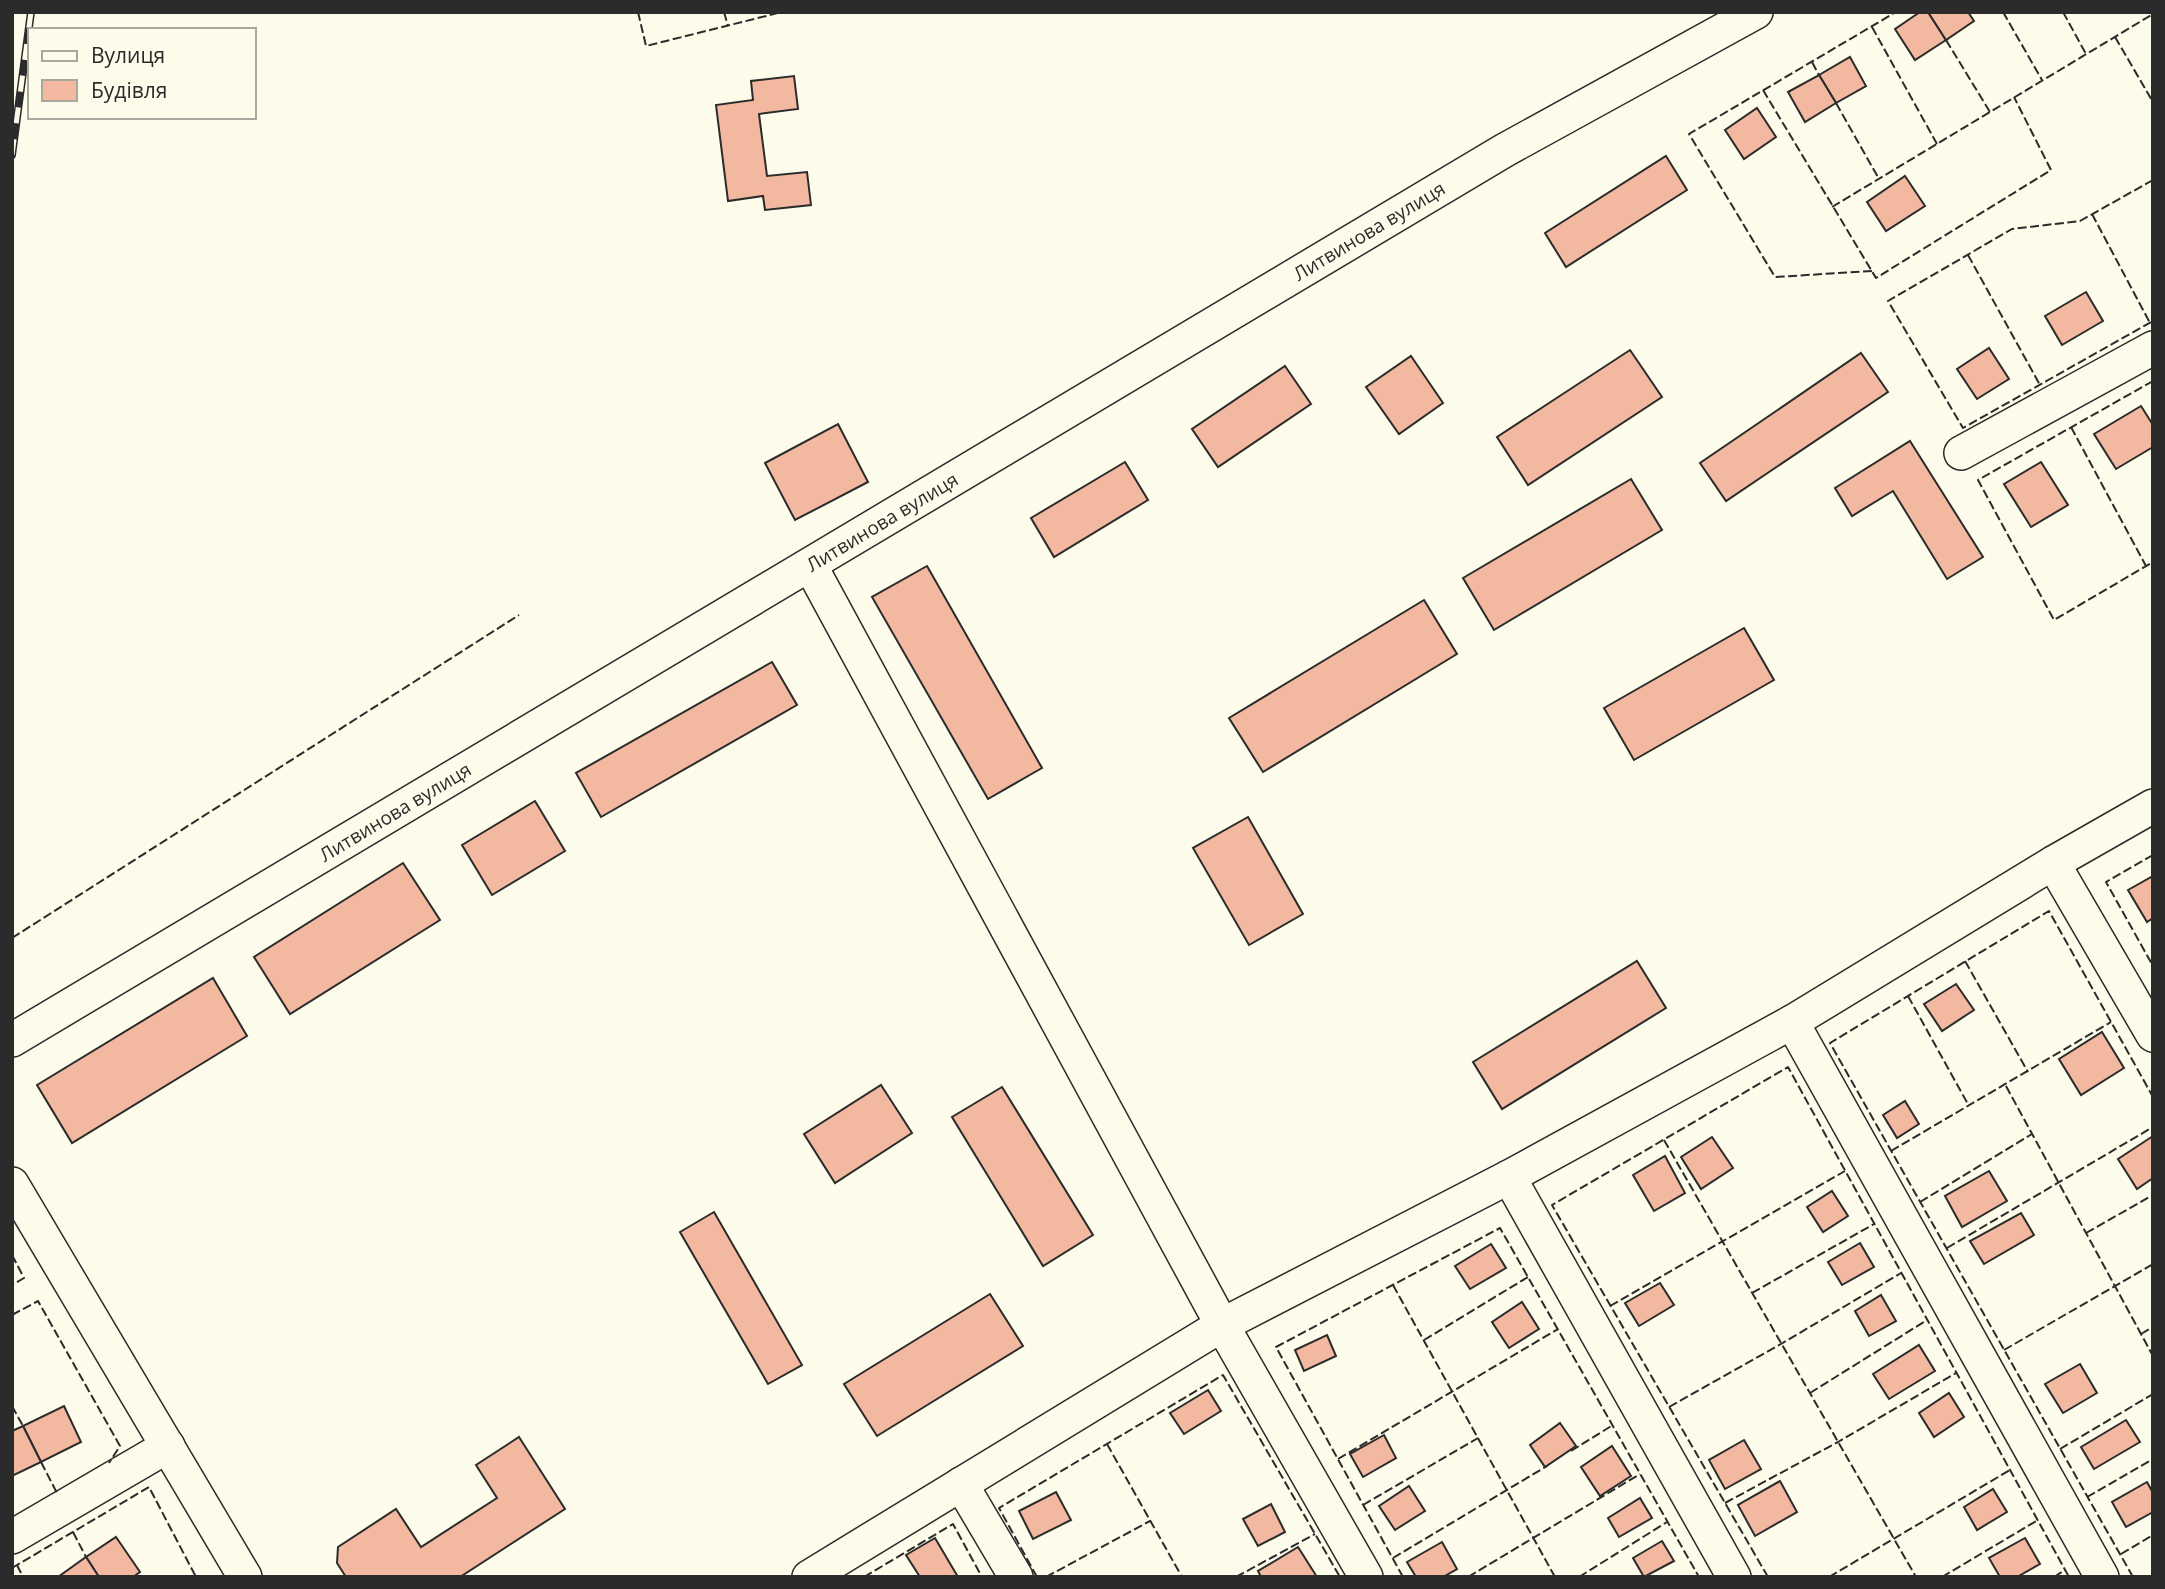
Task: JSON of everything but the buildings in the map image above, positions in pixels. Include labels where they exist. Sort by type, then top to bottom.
[{"type":"street","name":"Литвинова вулиця","points":[[12,1040],[1505,150],[1756,12]]},
{"type":"street","points":[[1961,453],[2153,348]]},
{"type":"street","points":[[810,565],[1222,1325],[1366,1577]]},
{"type":"street","points":[[809,1577],[1222,1325],[1509,1177],[1792,1022],[2053,863],[2153,806]]},
{"type":"street","points":[[2053,863],[2153,1035]]},
{"type":"street","points":[[1792,1022],[2102,1577]]},
{"type":"street","points":[[1509,1177],[1734,1577]]},
{"type":"street","points":[[12,1184],[245,1577]]},
{"type":"street","points":[[12,1537],[168,1446]]},
{"type":"street","points":[[961,1483],[1016,1577]]},
{"type":"railway","points":[[29,28],[31,12]]},
{"type":"railway","points":[[12,155],[28,35]]},
{"type":"fence","points":[[638,12],[646,46],[782,12]]},
{"type":"fence","points":[[724,12],[728,26]]},
{"type":"fence","points":[[1872,271],[1775,277],[1689,134],[1896,12]]},
{"type":"fence","points":[[2003,12],[2042,80]]},
{"type":"fence","points":[[2063,12],[2086,54]]},
{"type":"fence","points":[[1832,207],[2153,14]]},
{"type":"fence","points":[[1872,27],[1937,144]]},
{"type":"fence","points":[[2115,37],[2153,102]]},
{"type":"fence","points":[[1946,40],[1990,112]]},
{"type":"fence","points":[[1812,62],[1819,75]]},
{"type":"fence","points":[[1763,90],[1876,278],[2051,170],[2014,97]]},
{"type":"fence","points":[[1836,103],[1879,179]]},
{"type":"fence","points":[[2153,180],[2080,221],[2012,229],[1888,301],[1963,428],[2153,321]]},
{"type":"fence","points":[[2092,214],[2150,323]]},
{"type":"fence","points":[[1968,255],[2040,385]]},
{"type":"fence","points":[[2153,381],[1978,480],[2054,620],[2153,562]]},
{"type":"fence","points":[[2071,427],[2146,566]]},
{"type":"fence","points":[[12,938],[519,615]]},
{"type":"fence","points":[[2153,855],[2106,882],[2153,966]]},
{"type":"fence","points":[[2133,1577],[1830,1043],[2049,911],[2153,1097]]},
{"type":"fence","points":[[1965,961],[2028,1072]]},
{"type":"fence","points":[[1908,996],[1969,1106]]},
{"type":"fence","points":[[1891,1151],[2111,1022]]},
{"type":"fence","points":[[1768,1577],[1552,1205],[1788,1067],[2069,1577]]},
{"type":"fence","points":[[2006,1086],[2153,1356]]},
{"type":"fence","points":[[1947,1248],[2153,1127]]},
{"type":"fence","points":[[1920,1202],[2032,1134]]},
{"type":"fence","points":[[1664,1140],[1916,1577]]},
{"type":"fence","points":[[1610,1306],[1845,1171]]},
{"type":"fence","points":[[2086,1233],[2153,1195]]},
{"type":"fence","points":[[1752,1293],[1874,1224]]},
{"type":"fence","points":[[1403,1577],[1276,1347],[1500,1228],[1699,1577]]},
{"type":"fence","points":[[12,1255],[24,1278],[12,1285]]},
{"type":"fence","points":[[2004,1350],[2153,1264]]},
{"type":"fence","points":[[1669,1407],[1901,1273]]},
{"type":"fence","points":[[1424,1340],[1528,1277]]},
{"type":"fence","points":[[1393,1285],[1555,1577]]},
{"type":"fence","points":[[12,1315],[38,1301],[120,1446],[109,1463]]},
{"type":"fence","points":[[1810,1393],[1927,1320]]},
{"type":"fence","points":[[2141,1334],[2153,1327]]},
{"type":"fence","points":[[1338,1459],[1558,1329]]},
{"type":"fence","points":[[1725,1503],[1838,1442],[1956,1373]]},
{"type":"fence","points":[[1037,1577],[999,1508],[1223,1375],[1340,1577]]},
{"type":"fence","points":[[2060,1449],[2153,1394]]},
{"type":"fence","points":[[12,1406],[23,1426]]},
{"type":"fence","points":[[1571,1451],[1613,1425]]},
{"type":"fence","points":[[1363,1505],[1478,1438]]},
{"type":"fence","points":[[1107,1444],[1182,1577]]},
{"type":"fence","points":[[2087,1497],[2153,1459]]},
{"type":"fence","points":[[41,1462],[57,1493]]},
{"type":"fence","points":[[1393,1558],[1547,1466]]},
{"type":"fence","points":[[1829,1577],[2010,1470]]},
{"type":"fence","points":[[1468,1577],[1640,1474]]},
{"type":"fence","points":[[12,1568],[149,1487],[196,1577]]},
{"type":"fence","points":[[1942,1577],[2038,1520]]},
{"type":"fence","points":[[1046,1577],[1150,1521]]},
{"type":"fence","points":[[1579,1577],[1667,1522]]},
{"type":"fence","points":[[864,1577],[953,1524],[982,1577]]},
{"type":"fence","points":[[73,1532],[86,1557]]},
{"type":"fence","points":[[1236,1577],[1315,1534]]},
{"type":"fence","points":[[2121,1554],[2153,1535]]},
{"type":"fence","points":[[17,1565],[23,1577]]},
{"type":"fence","points":[[2054,1577],[2065,1570]]}]
